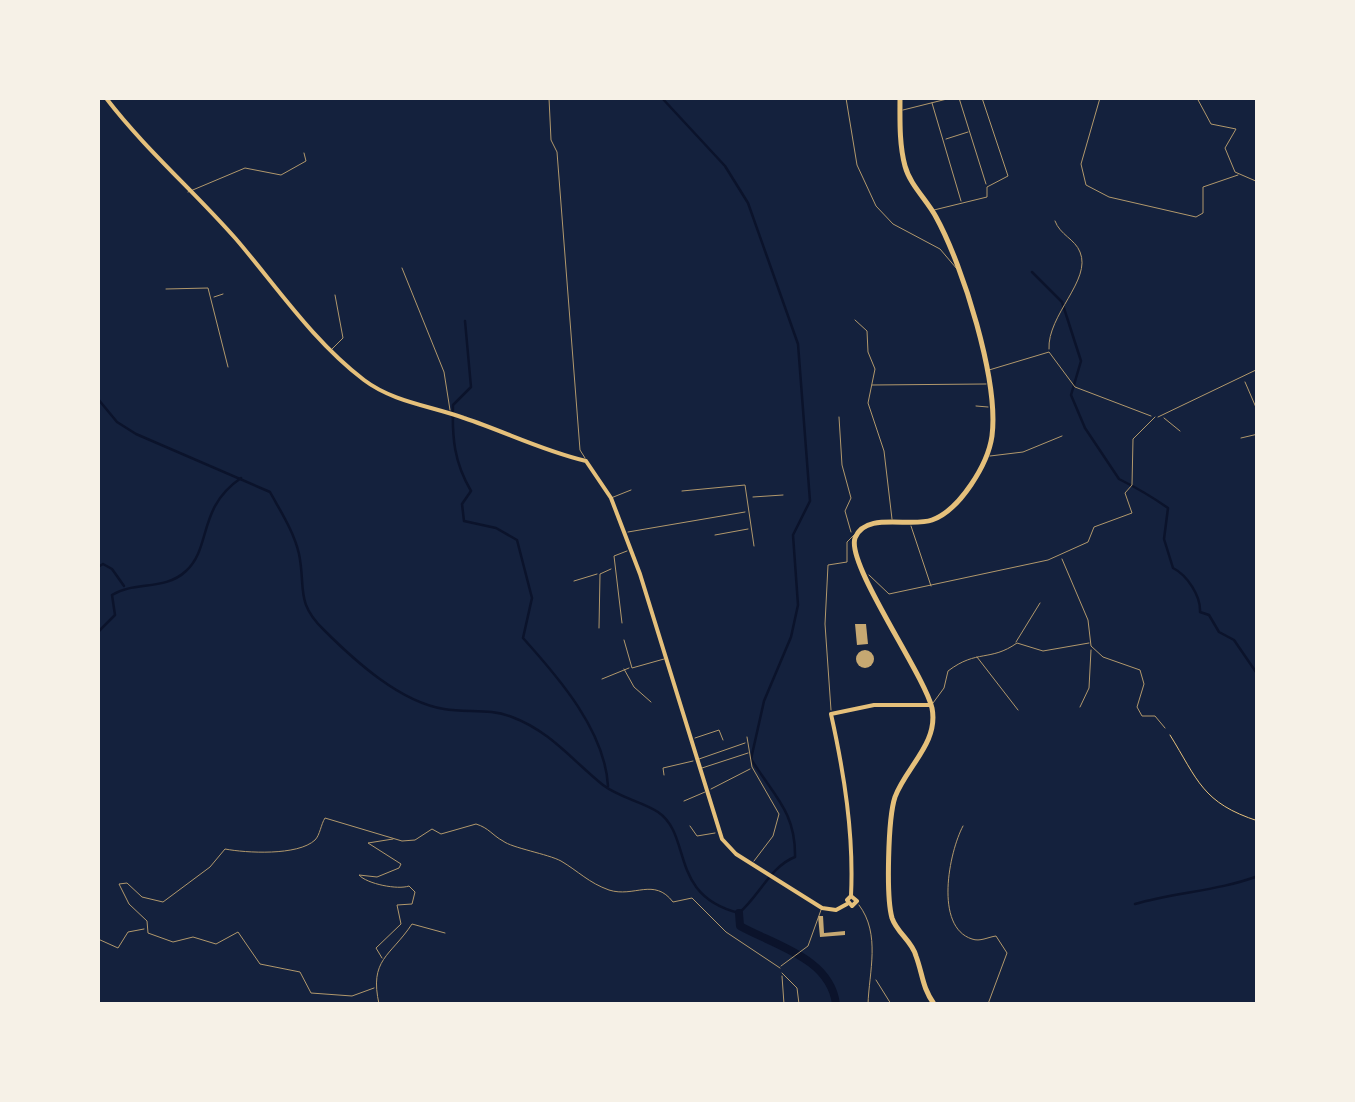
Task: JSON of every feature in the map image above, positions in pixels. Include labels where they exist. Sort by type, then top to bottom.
[{"type":"highway","points":[[900,98],[906,169],[932,211],[959,271],[992,408],[987,456],[945,513],[927,522],[868,525],[856,533],[853,552],[931,704],[932,731],[894,799],[891,915],[915,952],[919,979],[934,1004]]},
{"type":"main road","points":[[106,98],[188,192],[234,237],[291,308],[381,390],[543,451],[586,461],[611,498],[624,533],[720,831],[736,854],[824,909],[836,910],[856,903],[851,896]]},
{"type":"main road","points":[[848,904],[851,896],[846,798],[831,714],[874,705],[931,704]]},
{"type":"street","points":[[549,98],[551,140],[557,152],[580,450],[586,461]]},
{"type":"street","points":[[846,98],[856,165],[876,206],[894,224],[940,249],[959,271]]},
{"type":"street","points":[[900,110],[951,98]]},
{"type":"street","points":[[932,211],[988,196],[960,98]]},
{"type":"street","points":[[982,98],[1008,176],[987,187]]},
{"type":"street","points":[[1100,98],[1081,164],[1086,185],[1109,197],[1196,218],[1204,213],[1203,187],[1238,174]]},
{"type":"street","points":[[1197,98],[1211,124],[1236,130],[1225,148],[1238,174],[1258,182]]},
{"type":"street","points":[[932,103],[962,203]]},
{"type":"street","points":[[942,140],[970,132]]},
{"type":"street","points":[[188,192],[246,168],[281,174],[306,160],[304,153]]},
{"type":"street","points":[[1055,221],[1079,249],[1082,263],[1079,280],[1048,330],[1049,352],[1074,387],[1155,417],[1244,379],[1258,369]]},
{"type":"street","points":[[402,268],[448,386],[449,414]]},
{"type":"street","points":[[166,288],[208,288],[228,367]]},
{"type":"street","points":[[211,298],[223,294]]},
{"type":"street","points":[[332,349],[344,338],[334,294]]},
{"type":"street","points":[[855,320],[868,331],[868,352],[875,369],[868,402],[884,451],[892,523]]},
{"type":"street","points":[[986,371],[1049,352]]},
{"type":"street","points":[[1244,379],[1258,412]]},
{"type":"street","points":[[869,385],[989,384]]},
{"type":"street","points":[[976,406],[992,408]]},
{"type":"street","points":[[1162,416],[1180,431]]},
{"type":"street","points":[[831,714],[825,624],[828,565],[847,562],[847,542],[856,533],[845,511],[851,498],[842,465],[839,417]]},
{"type":"street","points":[[865,574],[889,594],[1061,556],[1088,542],[1094,527],[1132,513],[1125,494],[1132,484],[1133,439],[1155,417]]},
{"type":"street","points":[[1241,438],[1258,434]]},
{"type":"street","points":[[987,456],[1023,452],[1062,436]]},
{"type":"street","points":[[682,491],[742,483],[750,497],[748,511],[754,546]]},
{"type":"street","points":[[611,498],[632,490]]},
{"type":"street","points":[[750,497],[783,495]]},
{"type":"street","points":[[624,533],[748,511]]},
{"type":"street","points":[[910,522],[932,586]]},
{"type":"street","points":[[714,536],[751,529]]},
{"type":"street","points":[[622,623],[614,556],[630,550]]},
{"type":"street","points":[[1061,556],[1080,597],[1091,645],[1091,679],[1080,706]]},
{"type":"street","points":[[574,580],[614,568]]},
{"type":"street","points":[[599,628],[600,574]]},
{"type":"street","points":[[931,704],[939,699],[948,671],[976,656],[992,655],[1017,643],[1040,603]]},
{"type":"street","points":[[624,640],[632,668]]},
{"type":"street","points":[[1017,643],[1043,652],[1091,645]]},
{"type":"street","points":[[1091,645],[1103,657],[1140,670],[1144,684],[1137,707],[1142,716],[1155,716],[1165,728]]},
{"type":"street","points":[[976,656],[1018,710]]},
{"type":"street","points":[[602,679],[665,659]]},
{"type":"street","points":[[624,669],[634,688],[651,702]]},
{"type":"street","points":[[689,740],[719,730],[723,740]]},
{"type":"street","points":[[664,775],[664,768],[747,740],[752,767],[779,814],[773,836],[751,863]]},
{"type":"street","points":[[732,748],[735,757]]},
{"type":"street","points":[[699,769],[749,752]]},
{"type":"street","points":[[684,801],[752,767]]},
{"type":"street","points":[[147,929],[147,921],[129,904],[119,884],[127,883],[142,897],[162,902],[210,867],[225,849],[290,848],[317,838],[325,818],[415,840],[432,829],[441,834],[469,824],[485,827],[506,843],[529,847],[539,856],[560,860],[579,877],[608,890],[632,893],[653,887],[665,891],[673,902],[692,898],[726,932],[781,966]]},
{"type":"street","points":[[690,826],[698,836],[720,831]]},
{"type":"street","points":[[962,826],[956,841],[950,915],[963,934],[979,940],[996,936],[1007,953],[988,1004]]},
{"type":"street","points":[[382,958],[376,948],[399,928],[397,905],[412,904],[415,892],[410,886],[400,890],[363,880],[359,875],[376,877],[400,868],[401,864],[368,843],[396,838]]},
{"type":"street","points":[[856,903],[868,926],[874,978],[868,1004]]},
{"type":"street","points":[[781,966],[808,946],[818,912],[824,909]]},
{"type":"street","points":[[379,1004],[374,988],[382,958],[414,922],[445,932]]},
{"type":"street","points":[[98,940],[118,948],[128,932],[147,929],[167,941],[194,938],[216,944],[238,932],[260,964],[300,972],[314,994],[359,996],[374,988]]},
{"type":"street","points":[[781,966],[784,1004]]},
{"type":"street","points":[[782,973],[797,988],[800,1004]]},
{"type":"street","points":[[874,978],[891,1004]]},
{"type":"path","points":[[1165,728],[1204,794],[1226,810],[1258,821]]},
{"type":"building","points":[[855,624],[866,624],[868,644],[857,645]]},
{"type":"building","points":[[865,650],[874,659],[865,668],[856,659]]},
{"type":"building","points":[[818,916],[823,916],[824,933],[845,931],[845,935],[820,937]]},
{"type":"waterway","points":[[98,399],[117,422],[136,434],[270,492],[297,546],[309,611],[364,667],[427,705],[504,714],[538,730],[603,785],[658,812],[669,822],[691,879],[701,893],[739,913],[772,874],[795,857],[788,816],[751,759],[764,701],[791,637],[798,605],[793,535],[810,501],[798,344],[748,203],[725,166],[662,98]]},
{"type":"waterway","points":[[1032,272],[1062,302],[1081,361],[1071,395],[1085,428],[1119,479],[1168,508],[1164,539],[1173,568],[1192,587],[1200,612],[1209,615],[1219,632],[1234,640],[1258,675]]},
{"type":"waterway","points":[[465,321],[471,387],[453,405],[458,460],[471,491],[462,504],[464,521],[496,528],[517,540],[532,598],[523,638],[578,706],[599,745],[608,786]]},
{"type":"waterway","points":[[98,632],[115,615],[112,595],[169,581],[186,571],[199,551],[218,502],[241,478]]},
{"type":"waterway","points":[[98,567],[103,564],[112,569],[124,586]]},
{"type":"waterway","points":[[1135,904],[1258,876]]},
{"type":"waterway","points":[[739,913],[740,926],[799,955],[824,975],[836,1004]]}]
